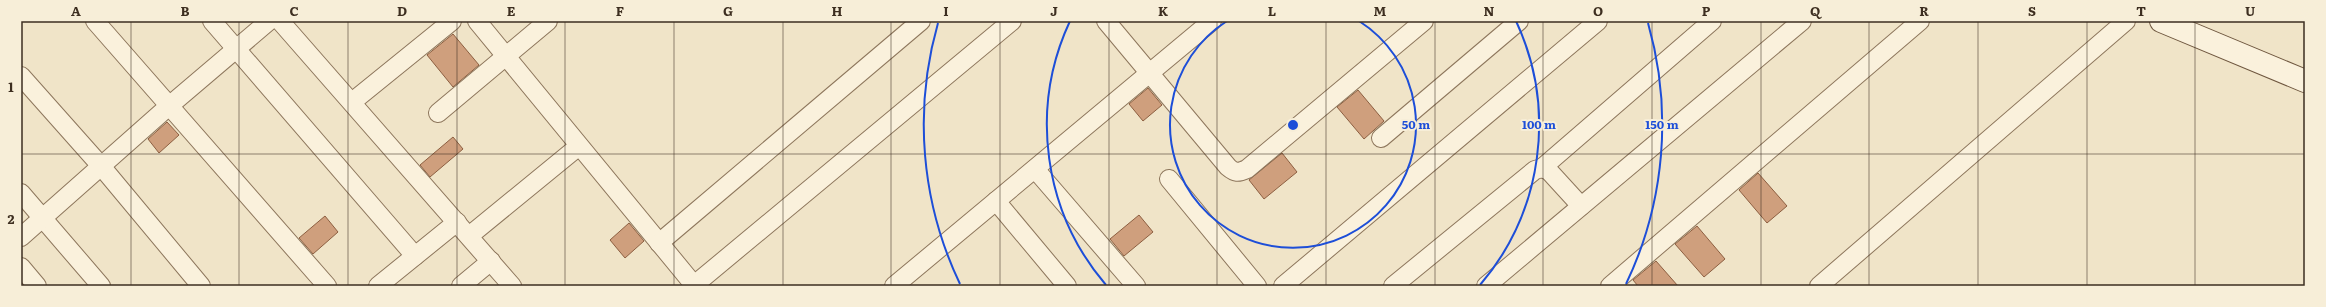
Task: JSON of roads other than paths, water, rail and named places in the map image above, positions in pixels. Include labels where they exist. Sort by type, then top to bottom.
[{"type":"street","points":[[95,21],[327,286]]},
{"type":"street","points":[[212,21],[415,256]]},
{"type":"street","points":[[21,238],[169,106],[237,50],[269,21]]},
{"type":"street","points":[[280,21],[491,260],[512,286]]},
{"type":"street","points":[[352,102],[452,21]]},
{"type":"street","points":[[477,21],[693,286],[1012,21]]},
{"type":"street","points":[[438,113],[548,21]]},
{"type":"street","points":[[659,243],[921,21]]},
{"type":"street","points":[[1106,21],[1228,166],[1233,171],[1239,173],[1247,170],[1424,21]]},
{"type":"street","points":[[894,286],[1212,21]]},
{"type":"street","points":[[1381,138],[1519,21]]},
{"type":"street","points":[[1283,286],[1598,21]]},
{"type":"street","points":[[1393,286],[1535,170],[1542,168],[1712,21]]},
{"type":"street","points":[[1486,286],[1802,21]]},
{"type":"street","points":[[1610,286],[1920,21]]},
{"type":"street","points":[[1819,286],[2126,21]]},
{"type":"street","points":[[2161,21],[2305,81]]},
{"type":"street","points":[[21,76],[101,166],[201,286]]},
{"type":"street","points":[[469,236],[579,146]]},
{"type":"street","points":[[1542,168],[1549,171],[1581,206]]},
{"type":"street","points":[[1035,169],[1136,286]]},
{"type":"street","points":[[1169,179],[1257,286]]},
{"type":"street","points":[[21,193],[101,286]]},
{"type":"street","points":[[996,201],[1067,286]]},
{"type":"street","points":[[378,286],[457,222]]},
{"type":"street","points":[[460,286],[491,260]]},
{"type":"street","points":[[21,267],[37,286]]}]
